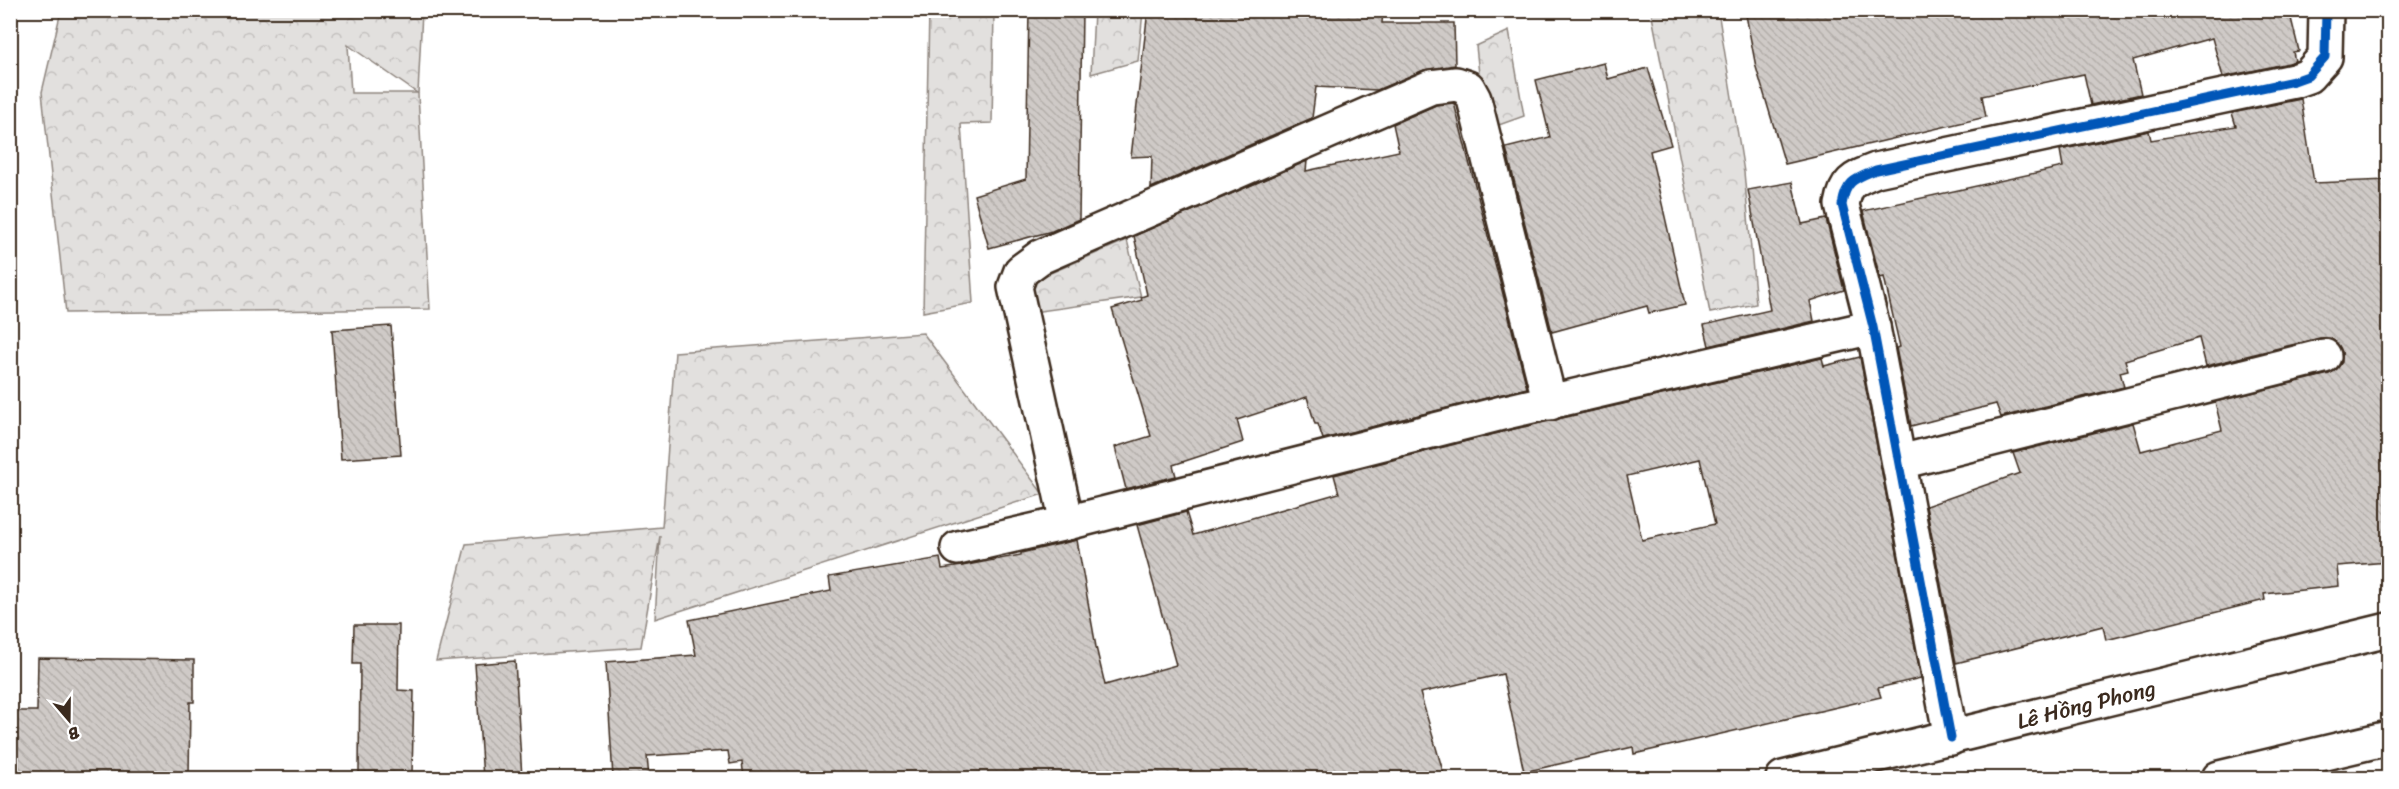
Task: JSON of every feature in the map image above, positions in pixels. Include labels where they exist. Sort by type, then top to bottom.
[{"type":"main road","points":[[1951,738],[1873,327],[1842,206],[1844,190],[1856,178],[1875,170],[2294,81],[2308,76],[2325,57],[2326,10]]},
{"type":"main road","points":[[1067,523],[1015,287],[1021,272],[1040,257],[1431,87],[1456,84],[1468,88],[1474,99],[1550,403]]},
{"type":"main road","points":[[958,548],[1550,403],[1873,327]]},
{"type":"main road","points":[[1900,462],[2324,356]]},
{"type":"main road","name":"Lê Hồng Phong","points":[[1784,778],[2388,630]]},
{"type":"main road","points":[[2219,778],[2388,738]]},
{"type":"green space","points":[[61,11],[422,11],[418,94],[430,309],[66,313],[42,92]],"holes":[[[348,45],[417,93],[351,93]]]},
{"type":"green space","points":[[929,11],[994,11],[992,123],[961,124],[973,303],[923,312]]},
{"type":"green space","points":[[1094,11],[1143,11],[1138,61],[1091,74]]},
{"type":"green space","points":[[1651,11],[1718,11],[1744,172],[1756,304],[1710,313]]},
{"type":"green space","points":[[1509,31],[1524,116],[1485,130],[1476,46]]},
{"type":"green space","points":[[1127,240],[1141,297],[1026,313],[1025,284]]},
{"type":"green space","points":[[923,333],[1043,494],[655,619],[660,536],[641,647],[436,661],[466,544],[662,527],[675,352]]},
{"type":"building","points":[[1029,10],[1082,10],[1079,219],[1052,231],[989,248],[974,195],[1026,179]]},
{"type":"building","points":[[1148,10],[1383,10],[1382,23],[1454,23],[1455,65],[1424,70],[1377,90],[1316,87],[1312,118],[1151,188],[1152,156],[1131,157]]},
{"type":"building","points":[[1745,10],[2289,10],[2299,51],[2293,52],[2295,61],[2223,77],[2212,38],[2133,60],[2141,94],[2091,105],[2084,74],[1982,96],[1986,117],[1785,164],[1756,67]]},
{"type":"building","points":[[1604,63],[1608,79],[1648,68],[1671,145],[1650,151],[1685,305],[1649,313],[1647,306],[1552,332],[1506,148],[1550,137],[1536,80]]},
{"type":"building","points":[[2301,99],[2314,183],[2388,180],[2388,562],[2337,566],[2339,586],[2264,594],[2265,600],[2106,640],[2103,626],[1956,663],[1926,506],[2020,473],[2013,453],[2133,423],[2141,451],[2222,430],[2215,402],[2329,374],[2342,362],[2342,352],[2337,343],[2330,338],[2320,338],[2206,366],[2199,338],[2125,360],[2128,370],[2120,372],[2124,387],[2001,417],[1996,404],[1911,426],[1896,348],[1900,347],[1884,277],[1880,278],[1863,211],[2063,167],[2060,150],[2149,131],[2151,140],[2236,126],[2232,113]]},
{"type":"building","points":[[1454,103],[1527,388],[1323,439],[1318,424],[1315,424],[1307,397],[1237,420],[1243,442],[1173,465],[1176,476],[1126,489],[1115,447],[1151,436],[1112,309],[1142,300],[1141,297],[1147,295],[1134,236],[1307,161],[1306,171],[1399,151],[1393,124],[1436,105]]},
{"type":"building","points":[[1792,182],[1802,224],[1826,219],[1844,290],[1810,301],[1814,321],[1709,346],[1704,325],[1770,310],[1748,190]]},
{"type":"building","points":[[391,326],[401,455],[341,459],[332,330]]},
{"type":"building","points":[[1860,357],[1921,678],[1878,688],[1881,697],[1634,754],[1633,747],[1524,772],[1503,674],[1420,693],[1445,778],[744,778],[742,762],[730,764],[728,751],[647,756],[649,778],[613,778],[606,662],[696,655],[689,620],[831,591],[829,577],[940,558],[942,569],[1021,555],[1021,553],[1077,540],[1105,685],[1176,665],[1137,525],[1186,512],[1193,535],[1339,493],[1334,475],[1510,430],[1822,358],[1824,366]],"holes":[[[1700,459],[1715,524],[1642,540],[1627,476]]]},
{"type":"building","points":[[354,625],[399,625],[398,690],[414,691],[412,773],[359,772],[360,664],[353,664]]},
{"type":"building","points":[[38,658],[194,660],[194,702],[190,702],[189,778],[10,778],[10,711],[37,711]]},
{"type":"building","points":[[515,661],[522,778],[483,778],[475,664]]},
{"type":"cycle path","points":[[1951,738],[1873,327],[1842,205],[1846,191],[1852,182],[1876,170],[2294,81],[2308,76],[2325,57],[2326,10]]}]
